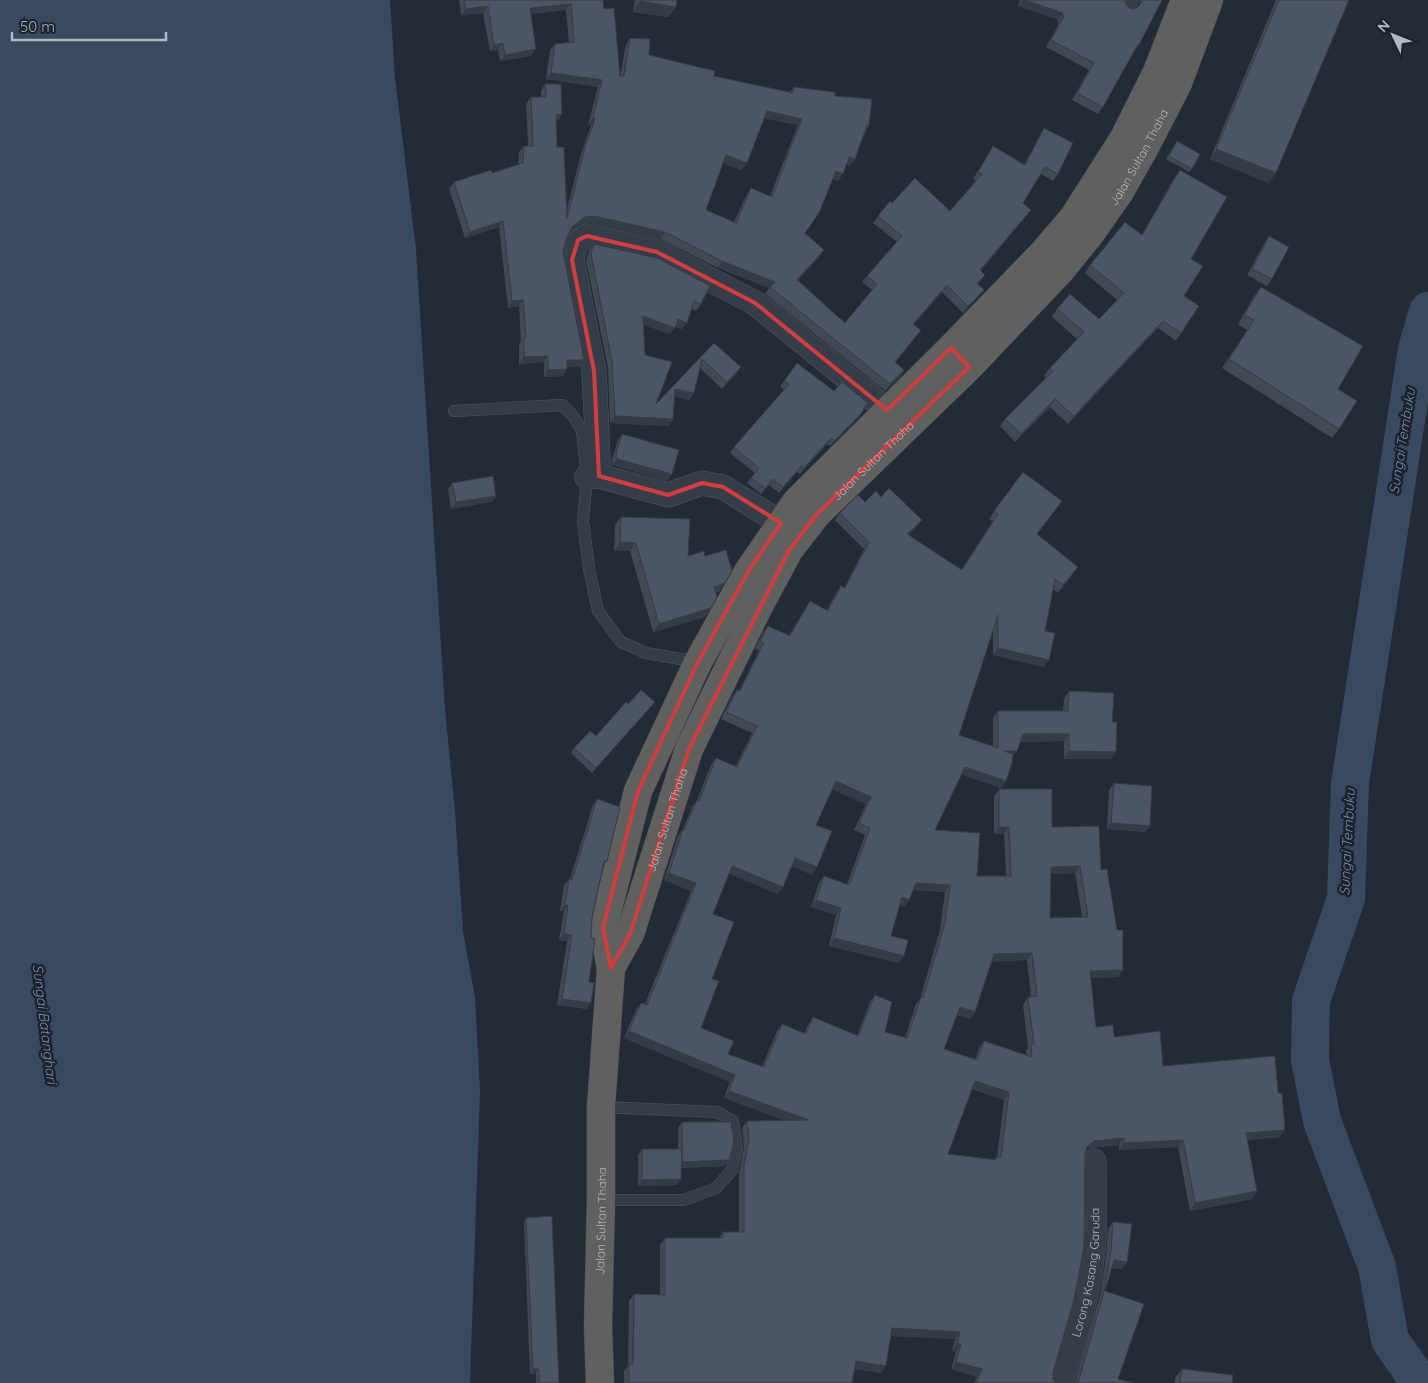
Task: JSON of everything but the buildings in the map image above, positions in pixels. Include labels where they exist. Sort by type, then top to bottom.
[{"type":"highway","name":"Jalan Sultan Thaha","points":[[611,968],[630,934],[688,749],[789,550],[817,514],[960,358],[1078,210],[1124,138],[1157,72],[1185,0]]},
{"type":"highway","name":"Jalan Sultan Thaha","points":[[600,1383],[598,1326],[601,1107],[611,968],[604,928],[638,791],[698,662],[749,570],[796,502],[887,410],[960,358],[1061,270],[1091,234],[1119,193],[1146,147],[1178,83],[1209,0]]},
{"type":"highway","points":[[698,662],[726,674]]},
{"type":"street","points":[[781,523],[723,487],[702,483],[668,495],[592,477],[594,371],[572,260],[574,246],[578,240],[586,236],[657,252],[755,303],[887,410]]},
{"type":"street","name":"Lorong Kasang Garuda","points":[[1061,1383],[1090,1274],[1094,1238],[1094,1161]]},
{"type":"lane","points":[[454,411],[562,406],[574,416],[582,432],[592,477],[583,521],[589,568],[598,611],[621,642],[646,653],[698,662]]},
{"type":"lane","points":[[601,1107],[717,1112],[733,1121],[737,1148],[732,1170],[716,1188],[684,1200],[601,1200]]},
{"type":"highlighted area","points":[[587,236],[657,252],[755,303],[887,410],[951,348],[969,367],[817,514],[789,550],[689,749],[630,934],[611,968],[603,928],[638,791],[698,662],[749,570],[781,523],[723,487],[702,483],[668,495],[599,476],[594,371],[572,260],[578,240]]},
{"type":"water","name":"Sungai Batanghari","points":[[0,0],[390,0],[395,78],[416,249],[445,709],[455,811],[463,931],[475,998],[480,1091],[470,1383],[0,1383]]},
{"type":"waterway","name":"Sungai Tembuku","points":[[1420,1383],[1390,1340],[1377,1267],[1322,1121],[1310,1060],[1311,1001],[1346,898],[1350,783],[1417,349],[1428,311]]}]
